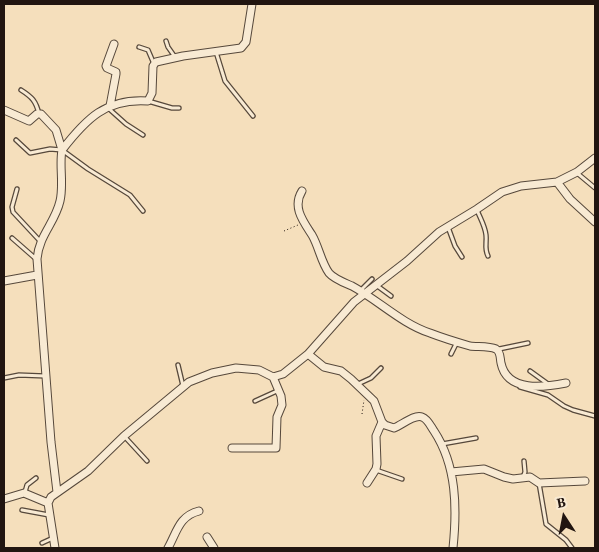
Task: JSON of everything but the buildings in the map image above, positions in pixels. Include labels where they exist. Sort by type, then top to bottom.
[{"type":"street","points":[[62,150],[87,122],[108,106],[133,101],[148,101],[152,93],[154,64],[176,58],[237,50],[244,46],[252,4]]},
{"type":"street","points":[[108,106],[116,72],[106,66],[114,44]]},
{"type":"street","points":[[4,110],[29,121],[39,114],[56,130],[62,150],[60,203],[40,241],[37,259],[52,461],[57,492]]},
{"type":"street","points":[[55,548],[48,503],[51,497],[88,471],[124,436],[183,386],[212,373],[236,368],[254,368],[273,377],[283,374],[308,354],[362,292],[407,261],[432,237],[495,196],[511,188],[557,182],[577,172],[595,158]]},
{"type":"street","points":[[557,182],[570,199],[595,222]]},
{"type":"street","points":[[302,191],[297,198],[297,203],[304,223],[315,240],[329,273],[362,292],[412,326],[469,346],[496,349],[499,353],[503,369],[511,378],[532,387],[566,383]]},
{"type":"street","points":[[4,280],[38,275]]},
{"type":"street","points":[[308,354],[324,367],[341,370],[357,384],[374,401],[385,425],[394,428],[414,417],[421,416],[429,423],[441,444],[452,472],[455,520],[453,548]]},
{"type":"street","points":[[232,448],[276,448],[277,417],[282,410],[282,405],[273,377]]},
{"type":"street","points":[[367,483],[376,470],[378,456],[376,436],[382,422]]},
{"type":"street","points":[[452,472],[484,469],[504,478],[530,477],[539,483],[585,481]]},
{"type":"street","points":[[4,499],[24,493],[48,503]]},
{"type":"street","points":[[168,548],[182,519],[199,510]]},
{"type":"street","points":[[207,536],[214,548]]},
{"type":"lane","points":[[166,41],[176,58]]},
{"type":"lane","points":[[139,47],[148,50],[154,64]]},
{"type":"lane","points":[[216,52],[225,81],[252,116]]},
{"type":"lane","points":[[21,90],[32,96],[39,114]]},
{"type":"lane","points":[[148,101],[172,108],[179,108]]},
{"type":"lane","points":[[108,106],[126,124],[143,135]]},
{"type":"lane","points":[[16,140],[30,153],[50,149],[62,150],[130,195],[142,211]]},
{"type":"lane","points":[[577,172],[595,188]]},
{"type":"lane","points":[[18,189],[12,207],[13,212],[40,241]]},
{"type":"lane","points":[[477,209],[485,231],[485,248],[488,256]]},
{"type":"lane","points":[[448,226],[455,246],[462,257]]},
{"type":"lane","points":[[12,238],[37,259]]},
{"type":"lane","points":[[374,282],[391,296]]},
{"type":"lane","points":[[451,354],[457,342]]},
{"type":"lane","points":[[496,349],[528,343]]},
{"type":"lane","points":[[178,365],[183,386]]},
{"type":"lane","points":[[357,384],[371,378],[381,368]]},
{"type":"lane","points":[[530,371],[550,386]]},
{"type":"lane","points":[[4,378],[19,375],[46,376]]},
{"type":"lane","points":[[511,378],[520,387],[551,396],[564,406],[595,416]]},
{"type":"lane","points":[[255,401],[278,390]]},
{"type":"lane","points":[[124,436],[146,461]]},
{"type":"lane","points":[[441,444],[476,438]]},
{"type":"lane","points":[[522,478],[525,472],[524,461]]},
{"type":"lane","points":[[376,470],[402,479]]},
{"type":"lane","points":[[24,493],[27,485],[36,478]]},
{"type":"lane","points":[[539,483],[546,524],[566,540],[572,548]]},
{"type":"lane","points":[[22,510],[50,515]]},
{"type":"lane","points":[[42,543],[53,537]]},
{"type":"path","points":[[284,231],[304,223]]},
{"type":"path","points":[[362,414],[365,392]]}]
